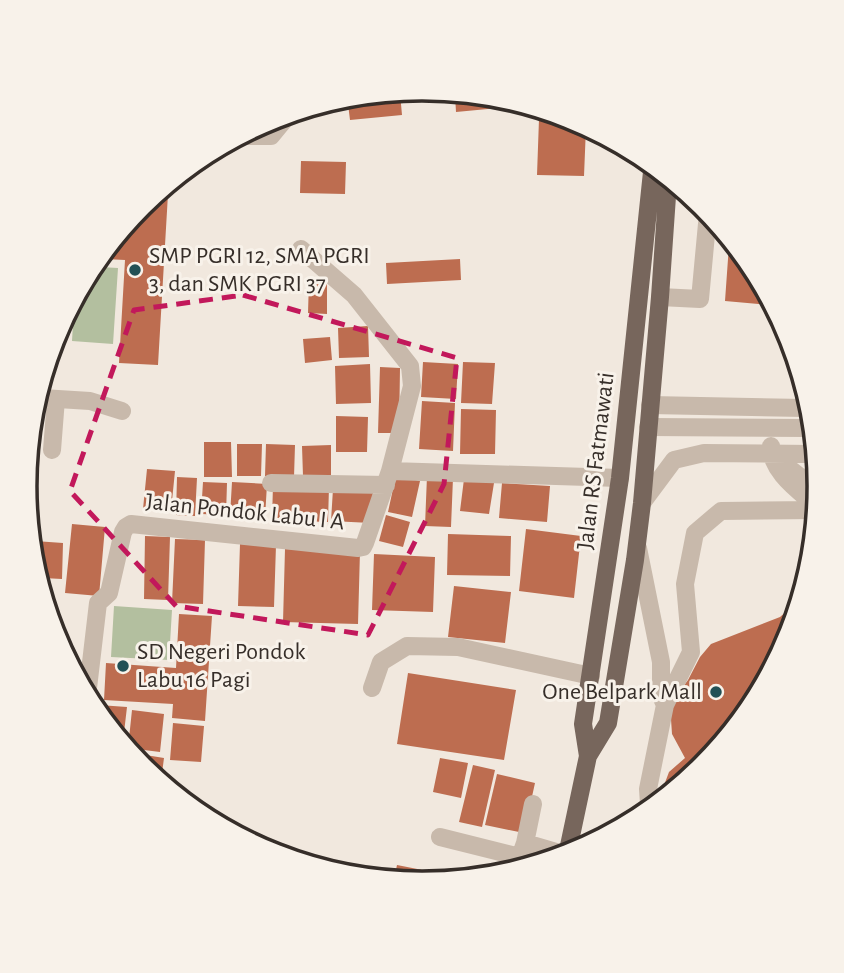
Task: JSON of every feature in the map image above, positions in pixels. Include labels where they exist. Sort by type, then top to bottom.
[{"type":"main road","name":"Jalan RS Fatmawati","points":[[588,756],[583,724],[620,478],[651,177]]},
{"type":"main road","name":"Jalan RS Fatmawati","points":[[569,842],[588,756],[608,723],[637,544],[667,190]]},
{"type":"street","points":[[660,297],[700,299],[707,227]]},
{"type":"street","points":[[301,248],[354,295],[410,366],[412,386],[388,478]]},
{"type":"street","points":[[52,450],[49,398],[90,401],[122,411]]},
{"type":"street","points":[[650,405],[799,408]]},
{"type":"street","points":[[648,427],[803,428]]},
{"type":"street","points":[[771,428],[771,454],[780,471],[806,499]]},
{"type":"street","points":[[642,503],[674,460],[705,453],[805,454]]},
{"type":"street","points":[[771,454],[799,477],[807,480]]},
{"type":"street","points":[[271,483],[388,478],[620,478]]},
{"type":"street","name":"Jalan Pondok Labu I A","points":[[89,680],[98,603],[109,593],[126,527],[131,524],[358,548],[365,543],[388,478]]},
{"type":"street","points":[[649,798],[648,789],[665,705],[691,652],[685,584],[695,533],[721,511],[806,508]]},
{"type":"street","points":[[637,544],[661,662],[661,692],[665,705]]},
{"type":"street","points":[[372,688],[381,662],[407,646],[458,648],[591,676]]},
{"type":"street","points":[[440,838],[520,857],[533,804]]},
{"type":"street","points":[[525,843],[549,850]]},
{"type":"highlighted area","points":[[243,295],[457,358],[444,484],[368,635],[176,606],[70,491],[134,310]]},
{"type":"green space","points":[[105,267],[118,268],[113,344],[72,341],[73,323],[88,294]]},
{"type":"green space","points":[[114,606],[172,610],[169,660],[111,657]]},
{"type":"building","points":[[401,102],[402,115],[350,120],[349,109]]},
{"type":"building","points":[[455,103],[494,108],[456,112]]},
{"type":"building","points":[[539,120],[586,138],[584,176],[537,175]]},
{"type":"building","points":[[301,161],[346,162],[345,194],[300,193]]},
{"type":"building","points":[[168,197],[158,365],[119,363],[125,260],[111,259],[132,232]]},
{"type":"building","points":[[728,253],[762,304],[725,301]]},
{"type":"building","points":[[460,259],[461,280],[387,284],[386,263]]},
{"type":"building","points":[[309,280],[327,280],[327,314],[308,313]]},
{"type":"building","points":[[368,326],[369,357],[339,358],[338,328]]},
{"type":"building","points":[[330,337],[332,360],[305,363],[303,339]]},
{"type":"building","points":[[423,362],[458,364],[456,399],[421,397]]},
{"type":"building","points":[[463,362],[495,363],[492,404],[461,403]]},
{"type":"building","points":[[370,364],[371,403],[336,404],[335,366]]},
{"type":"building","points":[[380,367],[400,368],[399,433],[378,433]]},
{"type":"building","points":[[422,401],[455,403],[453,451],[419,449]]},
{"type":"building","points":[[461,409],[496,410],[495,454],[460,454]]},
{"type":"building","points":[[336,416],[368,417],[367,452],[336,452]]},
{"type":"building","points":[[204,442],[231,442],[232,477],[204,477]]},
{"type":"building","points":[[237,444],[262,444],[261,476],[237,476]]},
{"type":"building","points":[[266,444],[295,445],[294,477],[265,476]]},
{"type":"building","points":[[331,445],[331,475],[303,476],[302,446]]},
{"type":"building","points":[[147,469],[175,471],[171,511],[143,509]]},
{"type":"building","points":[[396,475],[420,481],[412,517],[388,512]]},
{"type":"building","points":[[427,476],[453,478],[451,527],[425,526]]},
{"type":"building","points":[[177,477],[197,478],[195,516],[176,515]]},
{"type":"building","points":[[464,479],[494,483],[489,514],[460,511]]},
{"type":"building","points":[[203,482],[227,483],[226,515],[201,514]]},
{"type":"building","points":[[232,482],[267,484],[265,518],[230,516]]},
{"type":"building","points":[[502,483],[550,486],[547,522],[499,518]]},
{"type":"building","points":[[273,485],[329,487],[328,522],[272,520]]},
{"type":"building","points":[[333,489],[373,492],[371,523],[331,521]]},
{"type":"building","points":[[386,515],[410,522],[403,547],[379,541]]},
{"type":"building","points":[[72,524],[105,527],[99,596],[65,593]]},
{"type":"building","points":[[526,529],[581,536],[574,598],[519,591]]},
{"type":"building","points":[[448,534],[511,536],[510,576],[447,575]]},
{"type":"building","points":[[145,536],[170,537],[168,600],[144,599]]},
{"type":"building","points":[[175,539],[205,540],[203,604],[172,603]]},
{"type":"building","points":[[41,541],[63,543],[62,579],[48,578]]},
{"type":"building","points":[[240,544],[276,545],[274,607],[238,606]]},
{"type":"building","points":[[285,549],[360,551],[358,624],[283,622]]},
{"type":"building","points":[[374,554],[435,557],[433,612],[372,610]]},
{"type":"building","points":[[454,586],[511,592],[505,643],[448,637]]},
{"type":"building","name":"One Belpark Mall","points":[[787,611],[768,657],[742,701],[712,741],[664,786],[669,772],[685,758],[672,734],[670,704],[688,680],[700,657],[711,644],[780,617]]},
{"type":"building","name":"SD Negeri Pondok Labu 16 Pagi","points":[[179,614],[212,616],[205,721],[172,718],[173,704],[104,700],[106,663],[176,668]]},
{"type":"building","points":[[408,673],[516,690],[504,760],[397,744]]},
{"type":"building","points":[[105,705],[127,707],[124,731]]},
{"type":"building","points":[[132,710],[164,714],[160,752],[141,750],[129,737]]},
{"type":"building","points":[[173,723],[204,726],[201,762],[170,760]]},
{"type":"building","points":[[146,755],[164,758],[162,771]]},
{"type":"building","points":[[440,758],[468,763],[461,798],[433,792]]},
{"type":"building","points":[[473,765],[495,770],[482,827],[459,822]]},
{"type":"building","points":[[497,774],[535,783],[524,833],[485,825]]},
{"type":"building","points":[[397,865],[431,872],[422,872],[396,871]]},
{"type":"place","name":"SMP PGRI 12, SMA PGRI 3, dan SMK PGRI 37","points":[[135,270]]},
{"type":"place","name":"SD Negeri Pondok Labu 16 Pagi","points":[[123,666]]},
{"type":"place","name":"One Belpark Mall","points":[[716,692]]}]
